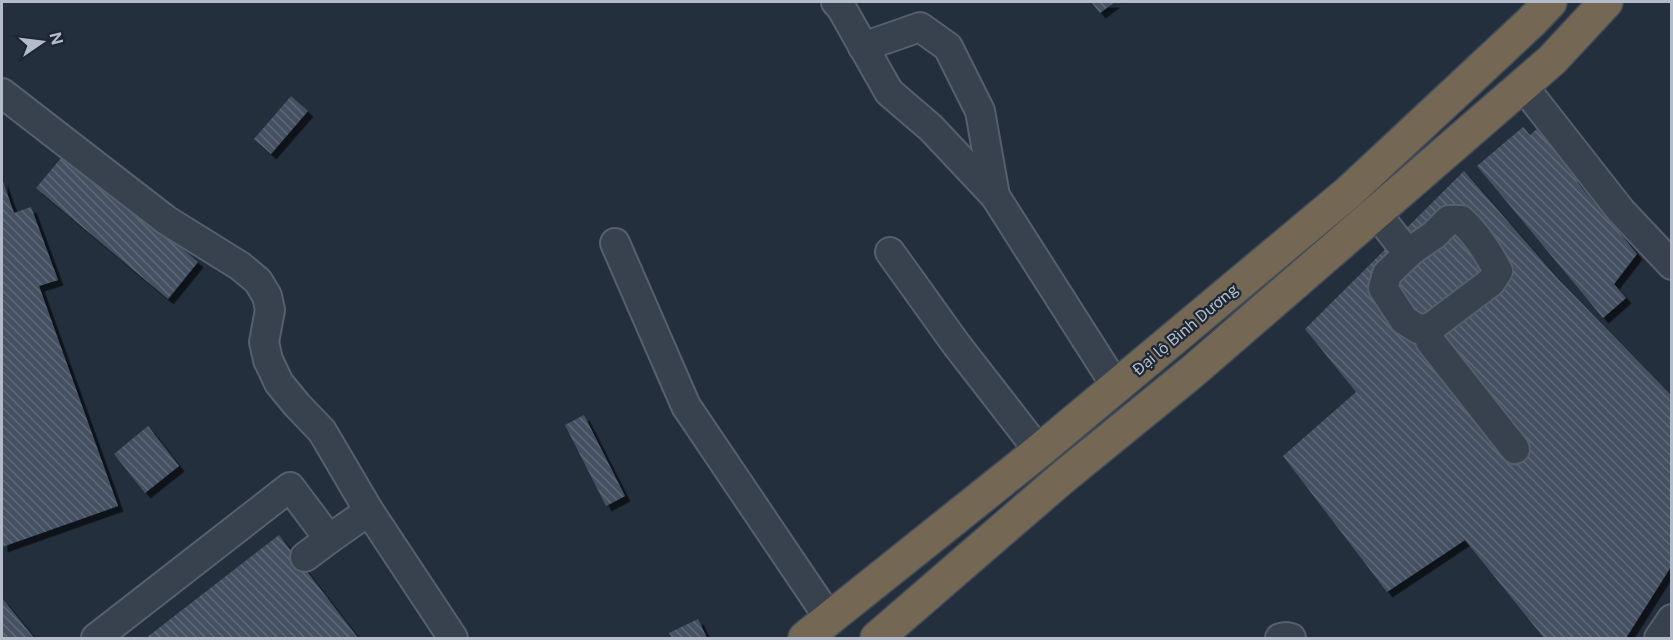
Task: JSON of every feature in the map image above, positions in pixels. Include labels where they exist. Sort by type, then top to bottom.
[{"type":"highway","name":"Đại lộ Bình Dương","points":[[817,628],[1039,451],[1350,191],[1550,2]]},
{"type":"highway","points":[[877,639],[1062,478],[1192,372],[1523,86],[1552,60],[1606,2]]},
{"type":"street","points":[[836,2],[889,92],[931,128],[995,196],[1116,386]]},
{"type":"street","points":[[863,47],[920,27],[948,47],[980,111],[995,196]]},
{"type":"street","points":[[1523,86],[1621,211],[1668,252]]},
{"type":"street","points":[[2,93],[166,220],[240,266],[258,281],[267,296],[270,310],[264,342],[279,383],[322,431],[369,511],[453,639]]},
{"type":"street","points":[[1376,213],[1403,247],[1412,250]]},
{"type":"street","points":[[1449,220],[1461,220],[1471,229],[1491,256],[1498,271],[1491,282],[1430,328],[1418,329],[1404,320],[1383,288],[1387,274],[1412,250],[1434,235],[1449,220]]},
{"type":"street","points":[[615,243],[686,406],[817,628]]},
{"type":"street","points":[[890,252],[956,344],[1039,451]]},
{"type":"street","points":[[1430,328],[1430,341],[1515,448]]},
{"type":"street","points":[[96,639],[290,488],[329,539]]},
{"type":"street","points":[[305,557],[369,511]]},
{"type":"street","points":[[1659,639],[1671,619]]},
{"type":"street","points":[[1280,639],[1286,637],[1292,639]]},
{"type":"building","points":[[1091,2],[1115,2],[1100,13]]},
{"type":"building","points":[[291,96],[308,111],[271,154],[254,139]]},
{"type":"building","points":[[1545,122],[1587,173],[1577,182],[1637,254],[1614,284],[1626,298],[1603,318],[1477,166],[1523,127],[1530,135]]},
{"type":"building","points":[[67,151],[198,262],[168,299],[36,188]]},
{"type":"building","points":[[1464,171],[1559,280],[1672,396],[1672,565],[1626,638],[1544,638],[1465,540],[1387,592],[1283,456],[1356,392],[1305,329]]},
{"type":"building","points":[[2,179],[14,213],[31,207],[58,280],[39,286],[118,506],[2,547]]},
{"type":"building","points":[[584,415],[625,496],[606,506],[565,425]]},
{"type":"building","points":[[148,426],[179,466],[145,493],[114,454]]},
{"type":"building","points":[[279,535],[358,638],[146,638]]},
{"type":"building","points":[[2,598],[34,638],[2,638]]},
{"type":"building","points":[[698,619],[707,638],[672,638],[669,633]]}]
